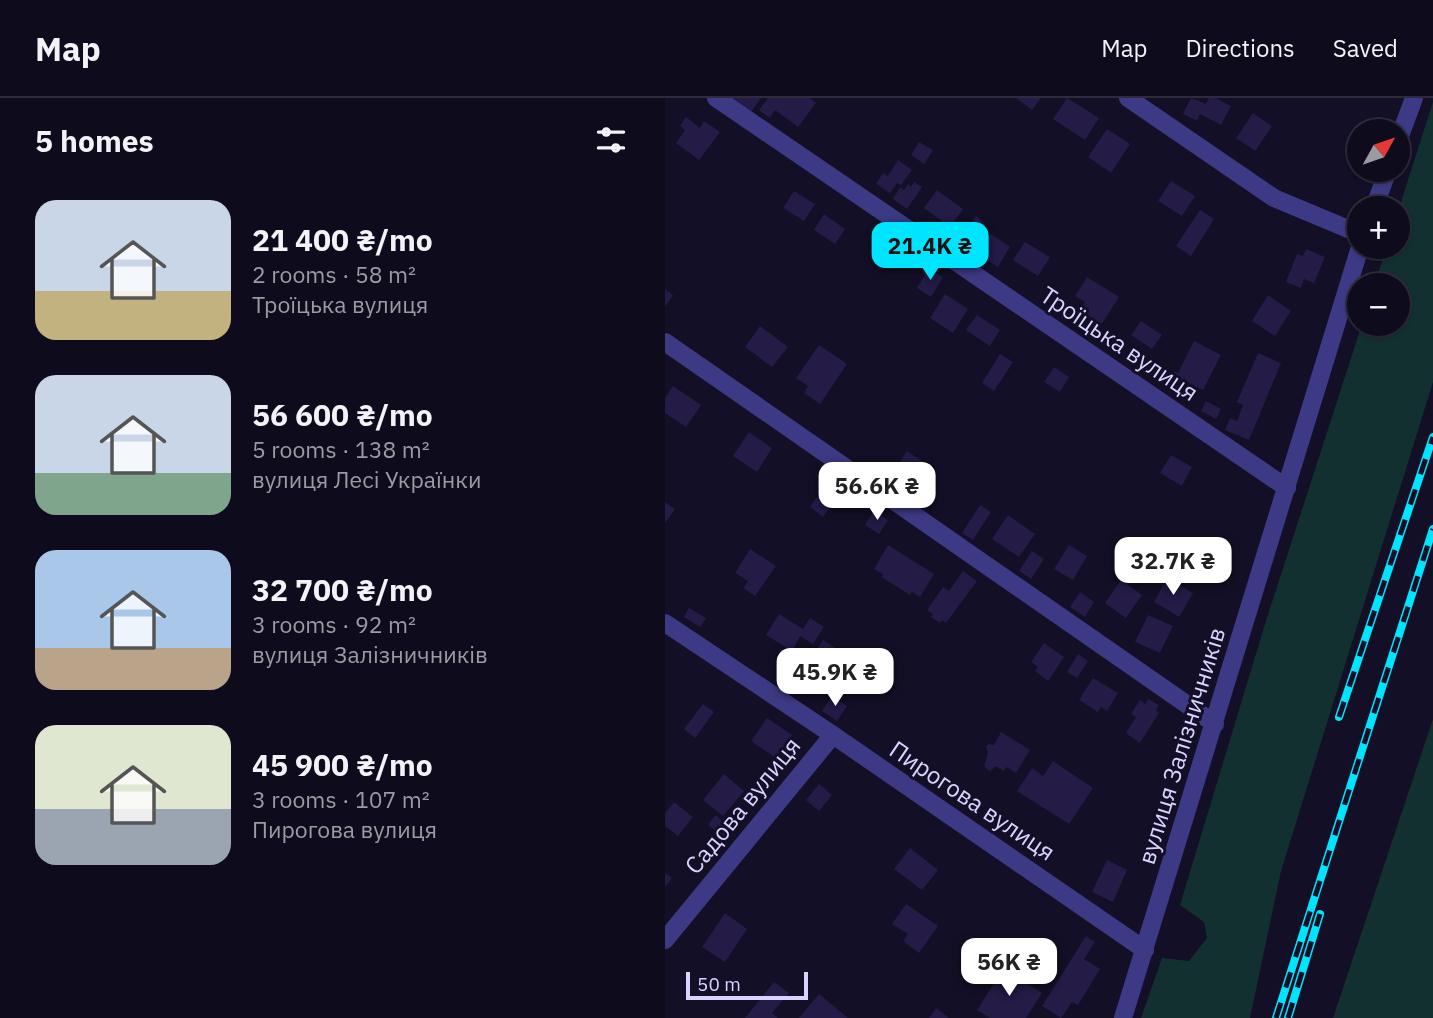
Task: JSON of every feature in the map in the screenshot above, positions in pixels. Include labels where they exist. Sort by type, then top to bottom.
[{"type":"street","name":"Троїцька вулиця","points":[[716,98],[1287,488]]},
{"type":"street","points":[[1128,98],[1274,198],[1347,229]]},
{"type":"street","points":[[1406,119],[1414,98]]},
{"type":"street","name":"вулиця Залізничників","points":[[1123,1018],[1356,259]]},
{"type":"street","points":[[665,342],[1215,724]]},
{"type":"street","name":"Пирогова вулиця","points":[[665,623],[1145,950]]},
{"type":"street","name":"Садова вулиця","points":[[665,940],[833,735]]},
{"type":"green space","points":[[1433,102],[1433,382],[1281,871],[1250,1018],[1141,1018],[1162,958],[1189,961],[1207,938],[1204,922],[1180,905],[1265,624],[1358,336],[1410,336],[1410,273],[1378,273],[1383,259],[1410,259],[1410,196],[1403,196],[1407,182],[1411,182],[1411,171]]},
{"type":"green space","points":[[1433,719],[1433,1018],[1333,1018]]},
{"type":"building","points":[[732,98],[761,98],[749,115],[729,102]]},
{"type":"building","points":[[768,98],[810,98],[816,103],[798,127],[775,110],[770,118],[759,110]]},
{"type":"building","points":[[1016,98],[1041,98],[1032,110]]},
{"type":"building","points":[[1067,98],[1099,118],[1085,140],[1053,119]]},
{"type":"building","points":[[1191,98],[1206,104],[1209,98],[1215,98],[1231,106],[1221,125],[1200,114],[1197,121],[1183,114]]},
{"type":"building","points":[[1253,113],[1272,126],[1255,151],[1236,138]]},
{"type":"building","points":[[686,117],[700,128],[704,121],[720,132],[699,160],[676,143],[685,130],[680,126]]},
{"type":"building","points":[[1107,129],[1130,144],[1111,173],[1088,157]]},
{"type":"building","points":[[919,142],[933,150],[924,164],[911,155]]},
{"type":"building","points":[[898,160],[912,170],[901,185],[897,183],[890,193],[876,184],[883,173],[888,176]]},
{"type":"building","points":[[1171,181],[1195,196],[1182,216],[1158,201]]},
{"type":"building","points":[[914,182],[922,187],[907,209],[893,199],[900,187],[904,190],[908,184],[911,187]]},
{"type":"building","points":[[937,190],[963,209],[950,227],[924,208]]},
{"type":"building","points":[[794,191],[815,204],[804,221],[783,208]]},
{"type":"building","points":[[1200,210],[1214,219],[1191,256],[1176,246]]},
{"type":"building","points":[[824,214],[845,229],[835,244],[814,230]]},
{"type":"building","points":[[976,216],[983,222],[971,241],[963,235]]},
{"type":"building","points":[[991,234],[1010,247],[998,267],[978,254]]},
{"type":"building","points":[[1025,242],[1050,257],[1038,276],[1013,260]]},
{"type":"building","points":[[1306,249],[1325,257],[1314,283],[1304,279],[1301,288],[1286,282],[1297,254],[1303,256]]},
{"type":"building","points":[[929,268],[943,277],[931,297],[917,288]]},
{"type":"building","points":[[1087,277],[1119,297],[1101,325],[1080,311],[1085,302],[1075,296]]},
{"type":"building","points":[[665,289],[673,295],[665,307]]},
{"type":"building","points":[[945,294],[968,309],[953,333],[930,318]]},
{"type":"building","points":[[1268,295],[1291,311],[1275,336],[1252,321]]},
{"type":"building","points":[[977,315],[1000,330],[990,346],[966,330]]},
{"type":"building","points":[[1141,321],[1162,335],[1152,349],[1131,335]]},
{"type":"building","points":[[760,326],[788,347],[772,367],[745,347]]},
{"type":"building","points":[[1194,341],[1221,355],[1203,390],[1185,381],[1179,393],[1166,386],[1174,371],[1178,373]]},
{"type":"building","points":[[819,345],[847,364],[820,404],[804,393],[808,386],[796,378]]},
{"type":"building","points":[[1258,353],[1281,363],[1249,440],[1225,430],[1230,418],[1237,421],[1243,405],[1237,402]]},
{"type":"building","points":[[1000,354],[1013,362],[994,391],[982,383]]},
{"type":"building","points":[[1054,367],[1069,377],[1060,392],[1044,382]]},
{"type":"building","points":[[673,386],[701,405],[686,427],[665,413],[665,398]]},
{"type":"building","points":[[1206,401],[1221,409],[1216,419],[1201,411]]},
{"type":"building","points":[[749,432],[772,448],[757,472],[733,456]]},
{"type":"building","points":[[907,451],[932,468],[919,487],[894,471]]},
{"type":"building","points":[[1171,455],[1192,467],[1182,486],[1160,473]]},
{"type":"building","points":[[821,491],[835,501],[823,517],[810,507]]},
{"type":"building","points":[[665,502],[675,509],[665,523]]},
{"type":"building","points":[[980,505],[991,512],[973,540],[962,533]]},
{"type":"building","points":[[874,511],[888,520],[879,534],[865,525]]},
{"type":"building","points":[[1008,515],[1035,534],[1019,557],[992,539]]},
{"type":"building","points":[[888,545],[934,574],[920,597],[912,592],[910,595],[881,577],[883,574],[874,569]]},
{"type":"building","points":[[1069,545],[1087,556],[1073,580],[1054,569]]},
{"type":"building","points":[[750,549],[776,566],[755,596],[743,588],[748,581],[735,573]]},
{"type":"building","points":[[1032,551],[1044,559],[1031,579],[1019,571]]},
{"type":"building","points":[[963,571],[977,581],[946,623],[942,620],[940,623],[931,617],[933,614],[927,610],[943,587],[949,591]]},
{"type":"building","points":[[1167,578],[1193,593],[1179,617],[1154,602]]},
{"type":"building","points":[[1121,580],[1142,595],[1126,618],[1105,603]]},
{"type":"building","points":[[1080,592],[1094,602],[1085,617],[1070,607]]},
{"type":"building","points":[[689,608],[706,618],[700,627],[684,617]]},
{"type":"building","points":[[779,614],[803,629],[810,618],[824,627],[813,644],[800,636],[792,651],[766,635]]},
{"type":"building","points":[[1148,615],[1173,626],[1160,653],[1135,642]]},
{"type":"building","points":[[823,640],[851,658],[832,688],[824,683],[822,686],[809,678],[812,675],[804,670]]},
{"type":"building","points":[[1044,643],[1064,657],[1048,681],[1035,671],[1038,667],[1031,662]]},
{"type":"building","points":[[1078,654],[1088,661],[1077,678],[1067,672]]},
{"type":"building","points":[[1093,678],[1118,693],[1107,711],[1101,707],[1098,712],[1079,700]]},
{"type":"building","points":[[832,696],[847,706],[837,721],[822,711]]},
{"type":"building","points":[[1148,699],[1159,705],[1156,710],[1159,713],[1140,743],[1126,733],[1136,717],[1131,714],[1140,700],[1145,704]]},
{"type":"building","points":[[703,704],[714,712],[695,738],[684,729]]},
{"type":"building","points":[[767,718],[792,735],[776,758],[751,741]]},
{"type":"building","points":[[1001,732],[1030,750],[1016,773],[1006,767],[1004,771],[995,766],[989,771],[984,766],[988,753],[986,746],[994,745]]},
{"type":"building","points":[[1053,761],[1093,788],[1069,824],[1017,791],[1032,768],[1043,776]]},
{"type":"building","points":[[724,774],[744,791],[723,816],[703,800]]},
{"type":"building","points":[[819,784],[832,795],[819,811],[806,800]]},
{"type":"building","points":[[674,802],[693,817],[678,836],[665,826],[665,813]]},
{"type":"building","points":[[715,815],[732,827],[724,837],[708,825]]},
{"type":"building","points":[[910,848],[938,870],[922,890],[894,869]]},
{"type":"building","points":[[1107,860],[1127,870],[1113,902],[1092,892]]},
{"type":"building","points":[[665,873],[672,878],[665,887]]},
{"type":"building","points":[[906,904],[938,926],[919,953],[903,941],[908,934],[892,924]]},
{"type":"building","points":[[725,913],[747,929],[725,962],[702,947]]},
{"type":"building","points":[[1086,936],[1095,942],[1084,959],[1100,969],[1078,1005],[1072,1002],[1061,1018],[1042,1006]]},
{"type":"building","points":[[1003,969],[1042,993],[1026,1018],[990,1018],[977,1010]]},
{"type":"building","points":[[774,982],[789,993],[772,1013],[778,1018],[745,1018]]},
{"type":"building","points":[[819,994],[848,1018],[799,1018]]},
{"type":"building","points":[[936,1008],[949,1018],[929,1018]]},
{"type":"railway","points":[[1339,717],[1433,437]]},
{"type":"railway","points":[[1276,1018],[1433,529]]},
{"type":"railway","points":[[1288,1018],[1320,914]]}]
